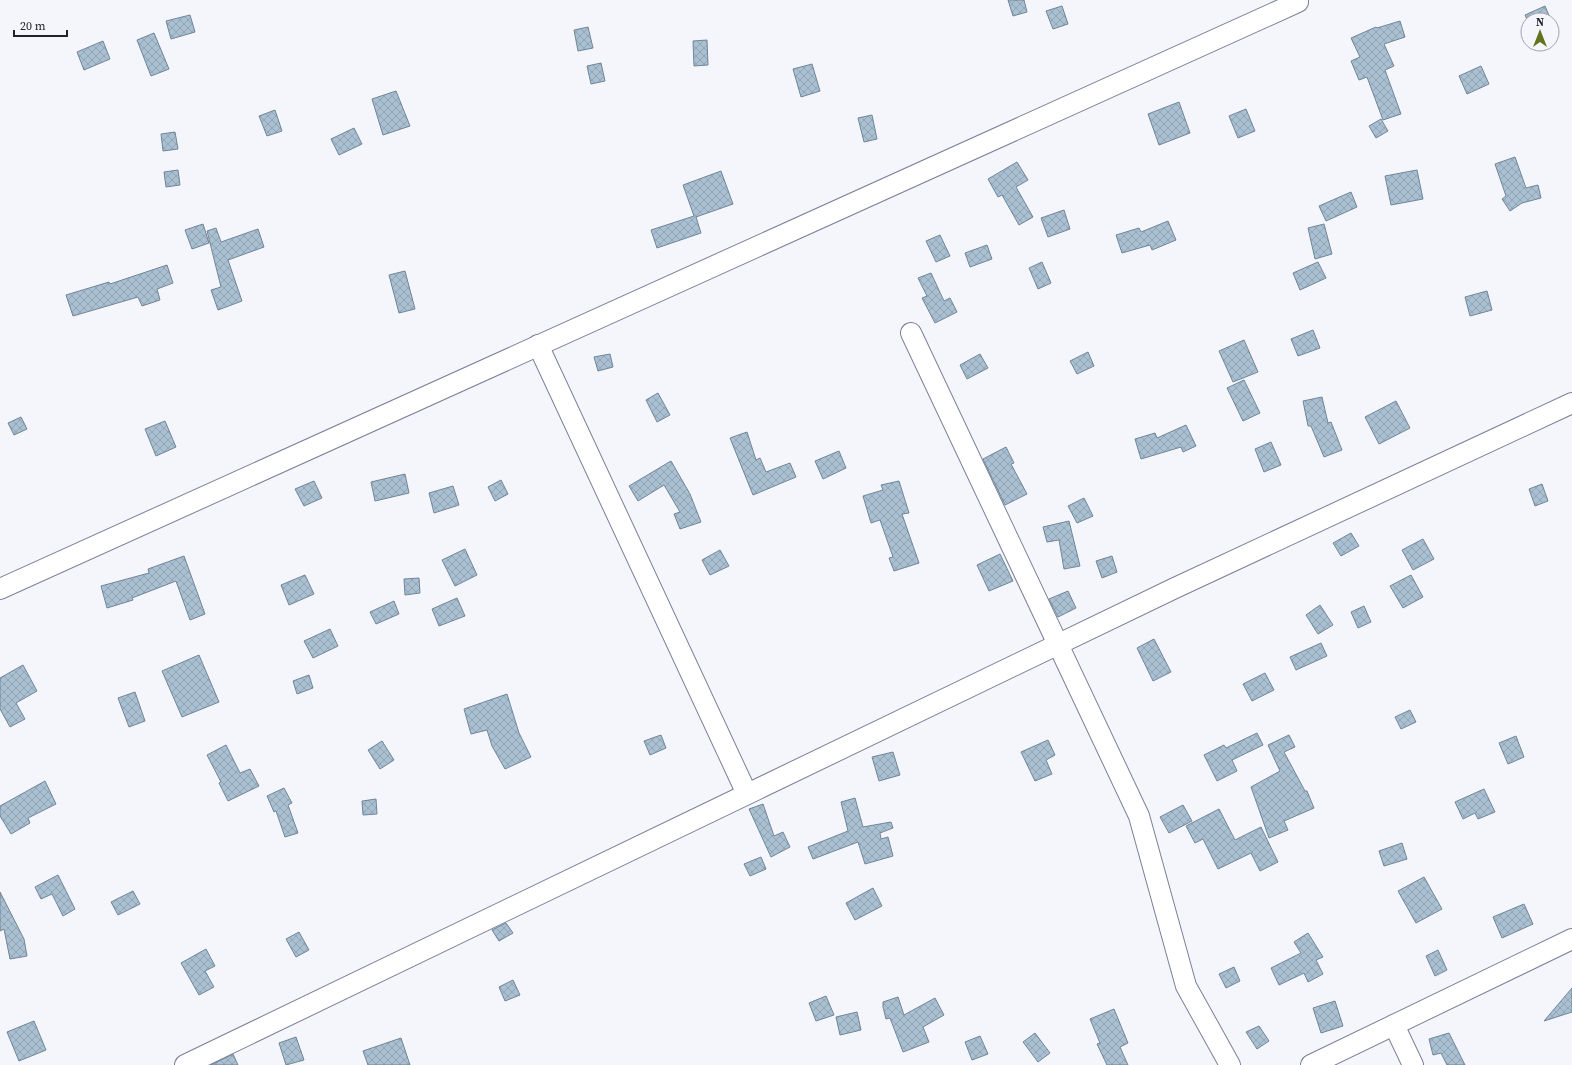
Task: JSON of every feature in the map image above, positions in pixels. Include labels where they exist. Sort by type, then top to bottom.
[{"type":"street","points":[[0,589],[1298,2]]},
{"type":"street","points":[[911,333],[1139,816],[1186,986],[1230,1065]]},
{"type":"street","points":[[538,345],[747,794]]},
{"type":"street","points":[[185,1065],[1058,644],[1572,403]]},
{"type":"street","points":[[1311,1065],[1572,939]]},
{"type":"street","points":[[1394,1025],[1413,1065]]},
{"type":"building","points":[[1008,0],[1024,0],[1027,12],[1013,16]]},
{"type":"building","points":[[1062,6],[1068,24],[1053,29],[1046,11]]},
{"type":"building","points":[[1545,6],[1548,12],[1532,12]]},
{"type":"building","points":[[190,15],[195,32],[171,39],[166,21]]},
{"type":"building","points":[[1400,21],[1405,37],[1384,44],[1394,66],[1385,70],[1401,114],[1383,120],[1367,77],[1359,80],[1351,61],[1360,57],[1351,38],[1376,27],[1377,28]]},
{"type":"building","points":[[588,27],[593,48],[578,51],[574,30]]},
{"type":"building","points":[[154,33],[169,69],[151,76],[137,40]]},
{"type":"building","points":[[707,40],[708,65],[694,66],[693,41]]},
{"type":"building","points":[[103,41],[110,59],[84,70],[77,52]]},
{"type":"building","points":[[601,63],[605,81],[591,84],[587,66]]},
{"type":"building","points":[[812,64],[820,91],[801,97],[793,69]]},
{"type":"building","points":[[1481,66],[1489,84],[1467,94],[1459,76]]},
{"type":"building","points":[[396,91],[410,126],[383,135],[372,99]]},
{"type":"building","points":[[1179,102],[1190,133],[1159,145],[1148,114]]},
{"type":"building","points":[[1246,109],[1255,131],[1238,138],[1229,116]]},
{"type":"building","points":[[275,110],[282,131],[267,136],[259,116]]},
{"type":"building","points":[[872,115],[877,139],[864,142],[858,118]]},
{"type":"building","points":[[1381,119],[1388,131],[1376,138],[1369,126]]},
{"type":"building","points":[[354,128],[362,144],[339,155],[331,139]]},
{"type":"building","points":[[175,132],[178,149],[163,151],[161,134]]},
{"type":"building","points":[[1515,157],[1526,188],[1538,185],[1541,198],[1522,203],[1510,211],[1502,199],[1506,196],[1495,164]]},
{"type":"building","points":[[1017,162],[1028,180],[1016,187],[1033,217],[1019,225],[1002,195],[998,197],[988,179]]},
{"type":"building","points":[[178,170],[180,185],[166,187],[164,172]]},
{"type":"building","points":[[1417,170],[1423,199],[1391,205],[1385,176]]},
{"type":"building","points":[[721,171],[733,204],[696,217],[701,233],[657,248],[651,230],[694,216],[683,185]]},
{"type":"building","points":[[1351,192],[1357,207],[1326,221],[1319,206]]},
{"type":"building","points":[[1064,210],[1070,229],[1048,237],[1041,218]]},
{"type":"building","points":[[1168,221],[1176,240],[1152,250],[1150,245],[1122,253],[1116,235],[1139,228],[1141,232]]},
{"type":"building","points":[[203,224],[209,243],[192,249],[185,230]]},
{"type":"building","points":[[1324,224],[1332,254],[1315,259],[1308,228]]},
{"type":"building","points":[[216,228],[221,242],[258,229],[264,247],[228,260],[242,301],[218,310],[211,290],[221,287],[207,231]]},
{"type":"building","points":[[940,235],[950,256],[936,262],[926,241]]},
{"type":"building","points":[[987,245],[992,259],[970,267],[965,253]]},
{"type":"building","points":[[1042,262],[1051,283],[1038,289],[1029,268]]},
{"type":"building","points":[[1318,262],[1326,278],[1300,290],[1293,273]]},
{"type":"building","points":[[167,265],[173,283],[157,289],[160,300],[142,306],[138,297],[73,316],[66,295],[109,282],[110,284]]},
{"type":"building","points":[[405,271],[415,309],[399,313],[389,275]]},
{"type":"building","points":[[931,273],[944,301],[950,298],[957,312],[935,323],[922,298],[927,296],[918,278]]},
{"type":"building","points":[[1487,291],[1492,310],[1470,316],[1465,297]]},
{"type":"building","points":[[1313,330],[1320,348],[1298,356],[1291,339]]},
{"type":"building","points":[[1244,340],[1258,372],[1233,382],[1219,351]]},
{"type":"building","points":[[1088,352],[1094,366],[1077,374],[1070,361]]},
{"type":"building","points":[[610,354],[613,367],[598,371],[594,357]]},
{"type":"building","points":[[980,354],[988,368],[967,379],[960,365]]},
{"type":"building","points":[[1244,380],[1260,413],[1243,421],[1227,388]]},
{"type":"building","points":[[658,393],[670,415],[657,422],[646,400]]},
{"type":"building","points":[[1322,397],[1328,423],[1331,422],[1342,450],[1324,457],[1311,426],[1308,426],[1303,401]]},
{"type":"building","points":[[1396,401],[1410,428],[1379,444],[1365,417]]},
{"type":"building","points":[[21,417],[27,429],[14,435],[8,423]]},
{"type":"building","points":[[165,421],[176,447],[156,456],[145,429]]},
{"type":"building","points":[[1186,425],[1196,446],[1183,452],[1181,447],[1141,459],[1135,439],[1155,433],[1157,438]]},
{"type":"building","points":[[747,432],[756,460],[760,458],[766,472],[790,463],[796,477],[753,495],[730,438]]},
{"type":"building","points":[[1271,442],[1281,465],[1264,472],[1255,449]]},
{"type":"building","points":[[1006,447],[1014,463],[1011,464],[1027,494],[1005,505],[983,459]]},
{"type":"building","points":[[839,451],[846,468],[823,479],[815,461]]},
{"type":"building","points":[[671,461],[690,494],[701,522],[680,529],[674,514],[680,512],[664,485],[638,501],[629,486]]},
{"type":"building","points":[[405,474],[409,493],[375,501],[371,482]]},
{"type":"building","points":[[501,480],[508,494],[495,501],[488,487]]},
{"type":"building","points":[[314,481],[322,498],[304,506],[295,489]]},
{"type":"building","points":[[899,481],[909,513],[902,514],[919,563],[894,571],[889,558],[893,557],[880,520],[871,523],[863,496],[883,490],[881,485]]},
{"type":"building","points":[[1542,484],[1548,501],[1535,506],[1529,489]]},
{"type":"building","points":[[453,486],[459,505],[434,513],[429,493]]},
{"type":"building","points":[[1084,498],[1093,516],[1077,523],[1068,506]]},
{"type":"building","points":[[1069,521],[1080,566],[1064,569],[1059,540],[1047,542],[1043,527]]},
{"type":"building","points":[[1351,533],[1359,546],[1341,556],[1333,543]]},
{"type":"building","points":[[1423,539],[1434,559],[1413,570],[1402,550]]},
{"type":"building","points":[[465,549],[477,575],[455,586],[442,560]]},
{"type":"building","points":[[720,550],[729,566],[710,575],[702,560]]},
{"type":"building","points":[[1000,554],[1013,581],[989,591],[977,565]]},
{"type":"building","points":[[184,556],[205,614],[190,620],[176,581],[132,598],[133,600],[107,608],[101,586],[149,573],[148,569]]},
{"type":"building","points":[[1112,556],[1117,572],[1102,578],[1096,561]]},
{"type":"building","points":[[305,575],[314,594],[289,605],[281,585]]},
{"type":"building","points":[[1411,575],[1423,597],[1403,608],[1390,586]]},
{"type":"building","points":[[419,578],[420,593],[405,595],[404,579]]},
{"type":"building","points":[[1068,591],[1076,608],[1058,617],[1049,599]]},
{"type":"building","points":[[457,598],[465,616],[439,626],[432,609]]},
{"type":"building","points":[[394,601],[399,614],[376,624],[370,612]]},
{"type":"building","points":[[1320,605],[1333,625],[1318,634],[1306,615]]},
{"type":"building","points":[[1364,606],[1371,622],[1358,628],[1351,612]]},
{"type":"building","points":[[330,629],[338,646],[313,658],[304,641]]},
{"type":"building","points":[[1154,639],[1171,672],[1153,681],[1137,648]]},
{"type":"building","points":[[1321,643],[1327,656],[1296,670],[1290,657]]},
{"type":"building","points":[[199,655],[219,702],[182,717],[162,671]]},
{"type":"building","points":[[23,665],[37,691],[16,703],[25,719],[10,727],[0,709],[0,678]]},
{"type":"building","points":[[1265,673],[1274,690],[1252,701],[1243,684]]},
{"type":"building","points":[[309,675],[313,688],[297,694],[293,681]]},
{"type":"building","points":[[135,692],[145,721],[129,727],[118,698]]},
{"type":"building","points":[[507,694],[519,733],[531,757],[505,769],[492,746],[487,730],[471,734],[464,709]]},
{"type":"building","points":[[1410,710],[1416,722],[1401,729],[1395,717]]},
{"type":"building","points":[[1257,733],[1263,745],[1232,760],[1237,771],[1217,781],[1204,755],[1224,745],[1226,748]]},
{"type":"building","points":[[661,735],[666,748],[650,755],[644,741]]},
{"type":"building","points":[[1289,735],[1295,747],[1284,752],[1305,791],[1307,791],[1314,808],[1284,821],[1288,830],[1269,838],[1251,787],[1280,771],[1268,745]]},
{"type":"building","points":[[1516,736],[1524,757],[1508,764],[1499,743]]},
{"type":"building","points":[[1048,740],[1055,755],[1046,760],[1052,774],[1035,781],[1021,752]]},
{"type":"building","points":[[382,741],[394,760],[380,769],[368,750]]},
{"type":"building","points":[[226,745],[240,773],[250,769],[259,786],[228,801],[219,783],[221,782],[207,755]]},
{"type":"building","points":[[893,752],[900,775],[879,781],[872,757]]},
{"type":"building","points":[[45,781],[56,804],[28,818],[30,823],[11,834],[0,816],[0,806]]},
{"type":"building","points":[[284,788],[292,803],[288,805],[298,833],[285,837],[276,811],[274,812],[267,796]]},
{"type":"building","points":[[1484,789],[1495,812],[1478,819],[1475,813],[1463,819],[1455,802]]},
{"type":"building","points":[[855,798],[863,827],[891,822],[893,828],[880,833],[881,839],[888,837],[893,856],[865,864],[858,842],[813,859],[808,847],[848,831],[841,802]]},
{"type":"building","points":[[376,799],[377,814],[363,815],[362,801]]},
{"type":"building","points":[[763,804],[774,836],[783,832],[790,847],[771,857],[749,809]]},
{"type":"building","points":[[1183,805],[1192,821],[1169,833],[1160,817]]},
{"type":"building","points":[[1219,809],[1235,840],[1261,827],[1278,862],[1260,871],[1251,853],[1218,869],[1203,839],[1195,843],[1186,826]]},
{"type":"building","points":[[1402,843],[1407,859],[1384,866],[1379,851]]},
{"type":"building","points":[[761,857],[766,869],[750,876],[744,864]]},
{"type":"building","points":[[58,875],[75,909],[63,916],[52,894],[41,899],[35,887]]},
{"type":"building","points":[[1424,877],[1442,909],[1416,923],[1398,891]]},
{"type":"building","points":[[873,888],[882,906],[855,920],[846,903]]},
{"type":"building","points":[[133,891],[140,904],[118,915],[111,902]]},
{"type":"building","points":[[0,892],[24,939],[27,956],[10,959],[4,929],[0,931]]},
{"type":"building","points":[[1524,904],[1533,924],[1502,938],[1493,917]]},
{"type":"building","points":[[506,923],[513,933],[499,941],[492,930]]},
{"type":"building","points":[[299,932],[309,950],[296,957],[286,939]]},
{"type":"building","points":[[1308,933],[1323,957],[1316,960],[1323,974],[1308,982],[1304,973],[1279,985],[1271,968],[1301,953],[1294,942]]},
{"type":"building","points":[[206,949],[215,966],[205,971],[214,987],[199,995],[181,963]]},
{"type":"building","points":[[1438,950],[1447,970],[1435,976],[1426,956]]},
{"type":"building","points":[[1234,967],[1240,981],[1226,988],[1219,974]]},
{"type":"building","points":[[513,980],[520,995],[505,1001],[499,987]]},
{"type":"building","points":[[1572,988],[1572,1012],[1544,1021]]},
{"type":"building","points":[[826,996],[834,1015],[816,1021],[809,1003]]},
{"type":"building","points":[[898,997],[904,1015],[935,998],[944,1015],[923,1027],[929,1042],[903,1052],[890,1018],[886,1019],[883,1007],[883,1002]]},
{"type":"building","points":[[1335,1001],[1343,1026],[1321,1033],[1313,1008]]},
{"type":"building","points":[[1114,1009],[1128,1043],[1120,1047],[1128,1065],[1107,1065],[1097,1044],[1100,1043],[1090,1019]]},
{"type":"building","points":[[857,1012],[861,1030],[840,1035],[836,1017]]},
{"type":"building","points":[[34,1021],[46,1050],[19,1061],[7,1032]]},
{"type":"building","points":[[1259,1026],[1269,1041],[1257,1049],[1246,1032]]},
{"type":"building","points":[[1035,1033],[1050,1053],[1038,1062],[1023,1042]]},
{"type":"building","points":[[1449,1033],[1465,1065],[1447,1065],[1441,1053],[1433,1055],[1429,1039]]},
{"type":"building","points":[[980,1036],[988,1054],[972,1060],[965,1042]]},
{"type":"building","points":[[296,1037],[304,1060],[286,1065],[279,1043]]},
{"type":"building","points":[[401,1038],[410,1065],[368,1065],[363,1051]]},
{"type":"building","points":[[233,1054],[238,1065],[211,1065]]}]
